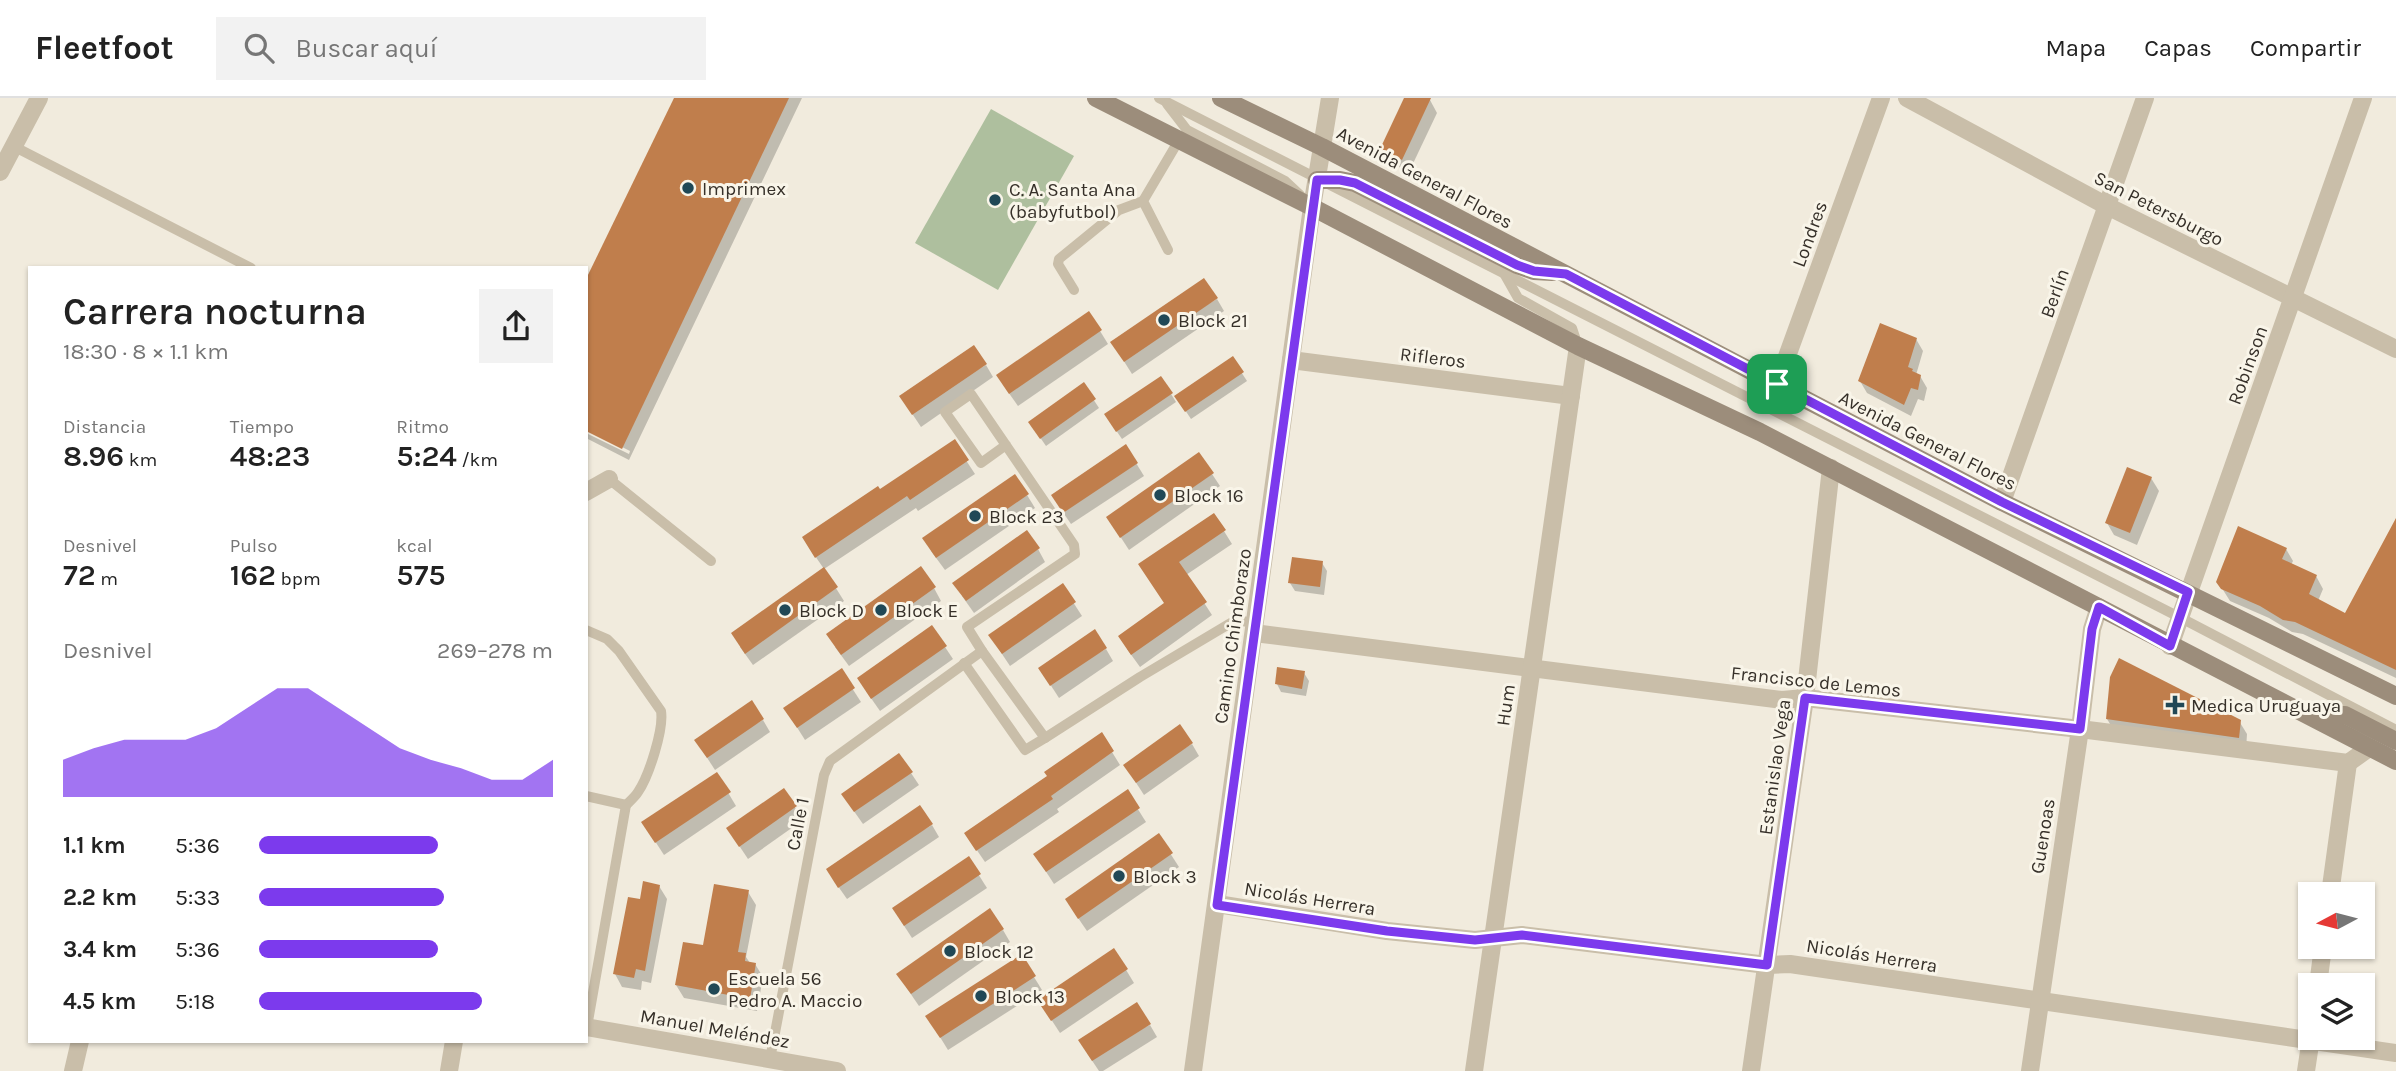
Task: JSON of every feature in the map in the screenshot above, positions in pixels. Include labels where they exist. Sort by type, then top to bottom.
[{"type":"main road","points":[[1096,98],[1578,346],[1831,468],[2396,761]]},
{"type":"main road","name":"Avenida General Flores","points":[[1221,98],[1322,147],[2002,502],[2396,696]]},
{"type":"main road","points":[[1317,180],[1355,183],[1517,265],[1534,271],[1566,274]]},
{"type":"main road","points":[[2309,715],[2345,715],[2396,741]]},
{"type":"street","points":[[0,172],[39,98]]},
{"type":"street","name":"Camino Chimborazo","points":[[1192,1071],[1312,207],[1330,98]]},
{"type":"street","name":"Londres","points":[[1777,384],[1881,98]]},
{"type":"street","name":"San Petersburgo","points":[[1907,98],[2107,206],[2396,349]]},
{"type":"street","name":"Berlín","points":[[2002,502],[2145,98]]},
{"type":"street","name":"Robinson","points":[[2170,646],[2363,98]]},
{"type":"street","name":"Hum","points":[[1474,1071],[1578,346]]},
{"type":"street","name":"Rifleros","points":[[1291,360],[1571,396]]},
{"type":"street","name":"Estanislao Vega","points":[[1751,1071],[1805,698],[1831,468]]},
{"type":"street","points":[[588,491],[609,479]]},
{"type":"street","name":"Guenoas","points":[[2029,1071],[2080,729],[2092,629],[2099,607]]},
{"type":"street","name":"Francisco de Lemos","points":[[1255,627],[1531,669],[1782,700],[1805,698],[2080,729],[2348,763]]},
{"type":"street","points":[[2332,882],[2348,763],[2369,748]]},
{"type":"street","name":"Nicolás Herrera","points":[[1217,905],[1387,931],[1475,940],[1522,935],[1767,965],[1790,964],[2298,1037]]},
{"type":"street","name":"Manuel Meléndez","points":[[588,1027],[831,1070]]},
{"type":"street","points":[[73,1071],[80,1043]]},
{"type":"street","points":[[449,1071],[454,1043]]},
{"type":"street","name":"Nicolás Herrera","points":[[2375,1049],[2396,1052]]},
{"type":"street","points":[[2306,1071],[2309,1050]]},
{"type":"lane","points":[[1162,99],[2396,730]]},
{"type":"lane","points":[[1162,99],[1187,130],[1285,181],[1312,207]]},
{"type":"lane","points":[[1074,290],[1058,264],[1059,259],[1119,210],[1143,201],[1179,140]]},
{"type":"lane","points":[[13,146],[247,266]]},
{"type":"lane","points":[[1143,201],[1168,250]]},
{"type":"lane","points":[[1505,275],[1518,298],[1572,328],[1578,346]]},
{"type":"lane","points":[[1006,445],[981,463],[946,412],[971,394],[1006,445],[1074,545],[1075,554],[967,626],[1045,738]]},
{"type":"lane","points":[[609,479],[711,561]]},
{"type":"lane","points":[[964,663],[1025,750],[1234,621],[1255,627]]},
{"type":"lane","points":[[588,631],[607,639],[619,651],[661,711],[663,720],[638,792],[626,805],[588,1021]]},
{"type":"lane","name":"Calle 1","points":[[770,1059],[824,775],[830,761],[982,651]]},
{"type":"lane","points":[[588,796],[626,805]]},
{"type":"green space","name":"C. A. Santa Ana (babyfutbol)","points":[[991,109],[1074,156],[998,290],[915,243]]},
{"type":"building","name":"Imprimex","points":[[674,98],[789,98],[622,449],[588,432],[588,275]]},
{"type":"building","points":[[1404,98],[1431,98],[1402,160],[1380,149]]},
{"type":"building","name":"Block 21","points":[[1204,278],[1218,298],[1124,362],[1110,342]]},
{"type":"building","points":[[1089,311],[1102,330],[1009,394],[996,375]]},
{"type":"building","points":[[1880,323],[1917,338],[1908,367],[1921,375],[1918,390],[1911,388],[1904,405],[1858,381]]},
{"type":"building","points":[[974,345],[987,364],[912,415],[899,396]]},
{"type":"building","points":[[1233,356],[1244,372],[1185,412],[1174,396]]},
{"type":"building","points":[[1161,376],[1173,393],[1116,432],[1104,414]]},
{"type":"building","points":[[1084,382],[1096,399],[1040,439],[1028,422]]},
{"type":"building","points":[[955,439],[969,460],[910,500],[907,496],[815,558],[802,537]]},
{"type":"building","points":[[1126,444],[1138,463],[1063,513],[1051,495]]},
{"type":"building","name":"Block 16","points":[[1199,452],[1214,473],[1120,538],[1106,517]]},
{"type":"building","points":[[2127,467],[2152,477],[2130,533],[2105,523]]},
{"type":"building","name":"Block 23","points":[[1015,474],[1029,494],[936,558],[922,538]]},
{"type":"building","points":[[1214,513],[1226,530],[1179,562],[1207,602],[1131,655],[1118,636],[1164,603],[1138,564]]},
{"type":"building","points":[[2396,518],[2396,670],[2295,622],[2283,620],[2260,606],[2221,589],[2216,582],[2238,526],[2287,548],[2282,559],[2317,575],[2309,594],[2345,613]]},
{"type":"building","points":[[1027,530],[1040,548],[966,601],[952,583]]},
{"type":"building","points":[[1292,557],[1323,561],[1320,587],[1288,583]]},
{"type":"building","name":"Block E","points":[[921,566],[936,587],[841,655],[826,634]]},
{"type":"building","name":"Block D","points":[[824,567],[838,587],[745,654],[731,633]]},
{"type":"building","points":[[1063,583],[1076,602],[1002,654],[988,635]]},
{"type":"building","points":[[932,625],[947,646],[871,699],[857,678]]},
{"type":"building","points":[[1095,629],[1107,648],[1050,686],[1038,668]]},
{"type":"building","points":[[2119,658],[2241,720],[2239,738],[2106,719],[2110,677]]},
{"type":"building","points":[[1277,667],[1305,671],[1302,689],[1275,684]]},
{"type":"building","points":[[842,668],[855,688],[797,728],[783,708]]},
{"type":"building","points":[[752,700],[764,719],[707,758],[694,740]]},
{"type":"building","points":[[1180,724],[1193,743],[1136,783],[1123,765]]},
{"type":"building","points":[[1102,732],[1114,751],[1051,796],[1053,799],[976,851],[964,833],[1047,776],[1044,772]]},
{"type":"building","points":[[899,753],[913,772],[854,812],[841,794]]},
{"type":"building","points":[[717,772],[731,792],[655,843],[641,822]]},
{"type":"building","points":[[784,788],[797,806],[739,847],[726,828]]},
{"type":"building","points":[[1128,789],[1140,808],[1046,872],[1033,854]]},
{"type":"building","points":[[920,805],[933,824],[838,888],[826,869]]},
{"type":"building","name":"Block 3","points":[[1159,833],[1173,853],[1078,919],[1065,899]]},
{"type":"building","points":[[969,856],[981,874],[904,926],[892,908]]},
{"type":"building","points":[[643,881],[660,885],[645,971],[636,969],[634,978],[613,974],[628,897],[640,899]]},
{"type":"building","points":[[714,884],[749,890],[738,952],[746,953],[745,961],[756,963],[750,999],[675,985],[683,942],[703,945]]},
{"type":"building","name":"Block 12","points":[[990,908],[1004,929],[911,994],[896,974]]},
{"type":"building","points":[[1114,948],[1128,969],[1051,1021],[1037,1000]]},
{"type":"building","name":"Block 13","points":[[1022,954],[1036,976],[940,1038],[925,1016]]},
{"type":"building","points":[[1137,1002],[1151,1024],[1092,1061],[1078,1040]]},
{"type":"place","name":"Imprimex","points":[[688,188]]},
{"type":"place","name":"C. A. Santa Ana (babyfutbol)","points":[[995,200]]},
{"type":"place","name":"Block 21","points":[[1164,320]]},
{"type":"place","name":"Block 16","points":[[1160,495]]},
{"type":"place","name":"Block 23","points":[[975,516]]},
{"type":"place","name":"Block D","points":[[785,610]]},
{"type":"place","name":"Block E","points":[[881,610]]},
{"type":"place","name":"Medica Uruguaya","points":[[2175,705]]},
{"type":"place","name":"Block 3","points":[[1119,876]]},
{"type":"place","name":"Block 12","points":[[950,951]]},
{"type":"place","name":"Escuela 56 Pedro A. Maccio","points":[[714,989]]},
{"type":"place","name":"Block 13","points":[[981,996]]},
{"type":"route","points":[[1317,180],[1355,183],[1517,265],[1534,271],[1566,274],[1777,384],[2002,502],[2188,592],[2170,646],[2099,607],[2092,629],[2080,729],[1805,698],[1767,965],[1522,935],[1475,940],[1387,931],[1217,905],[1317,180]]}]
